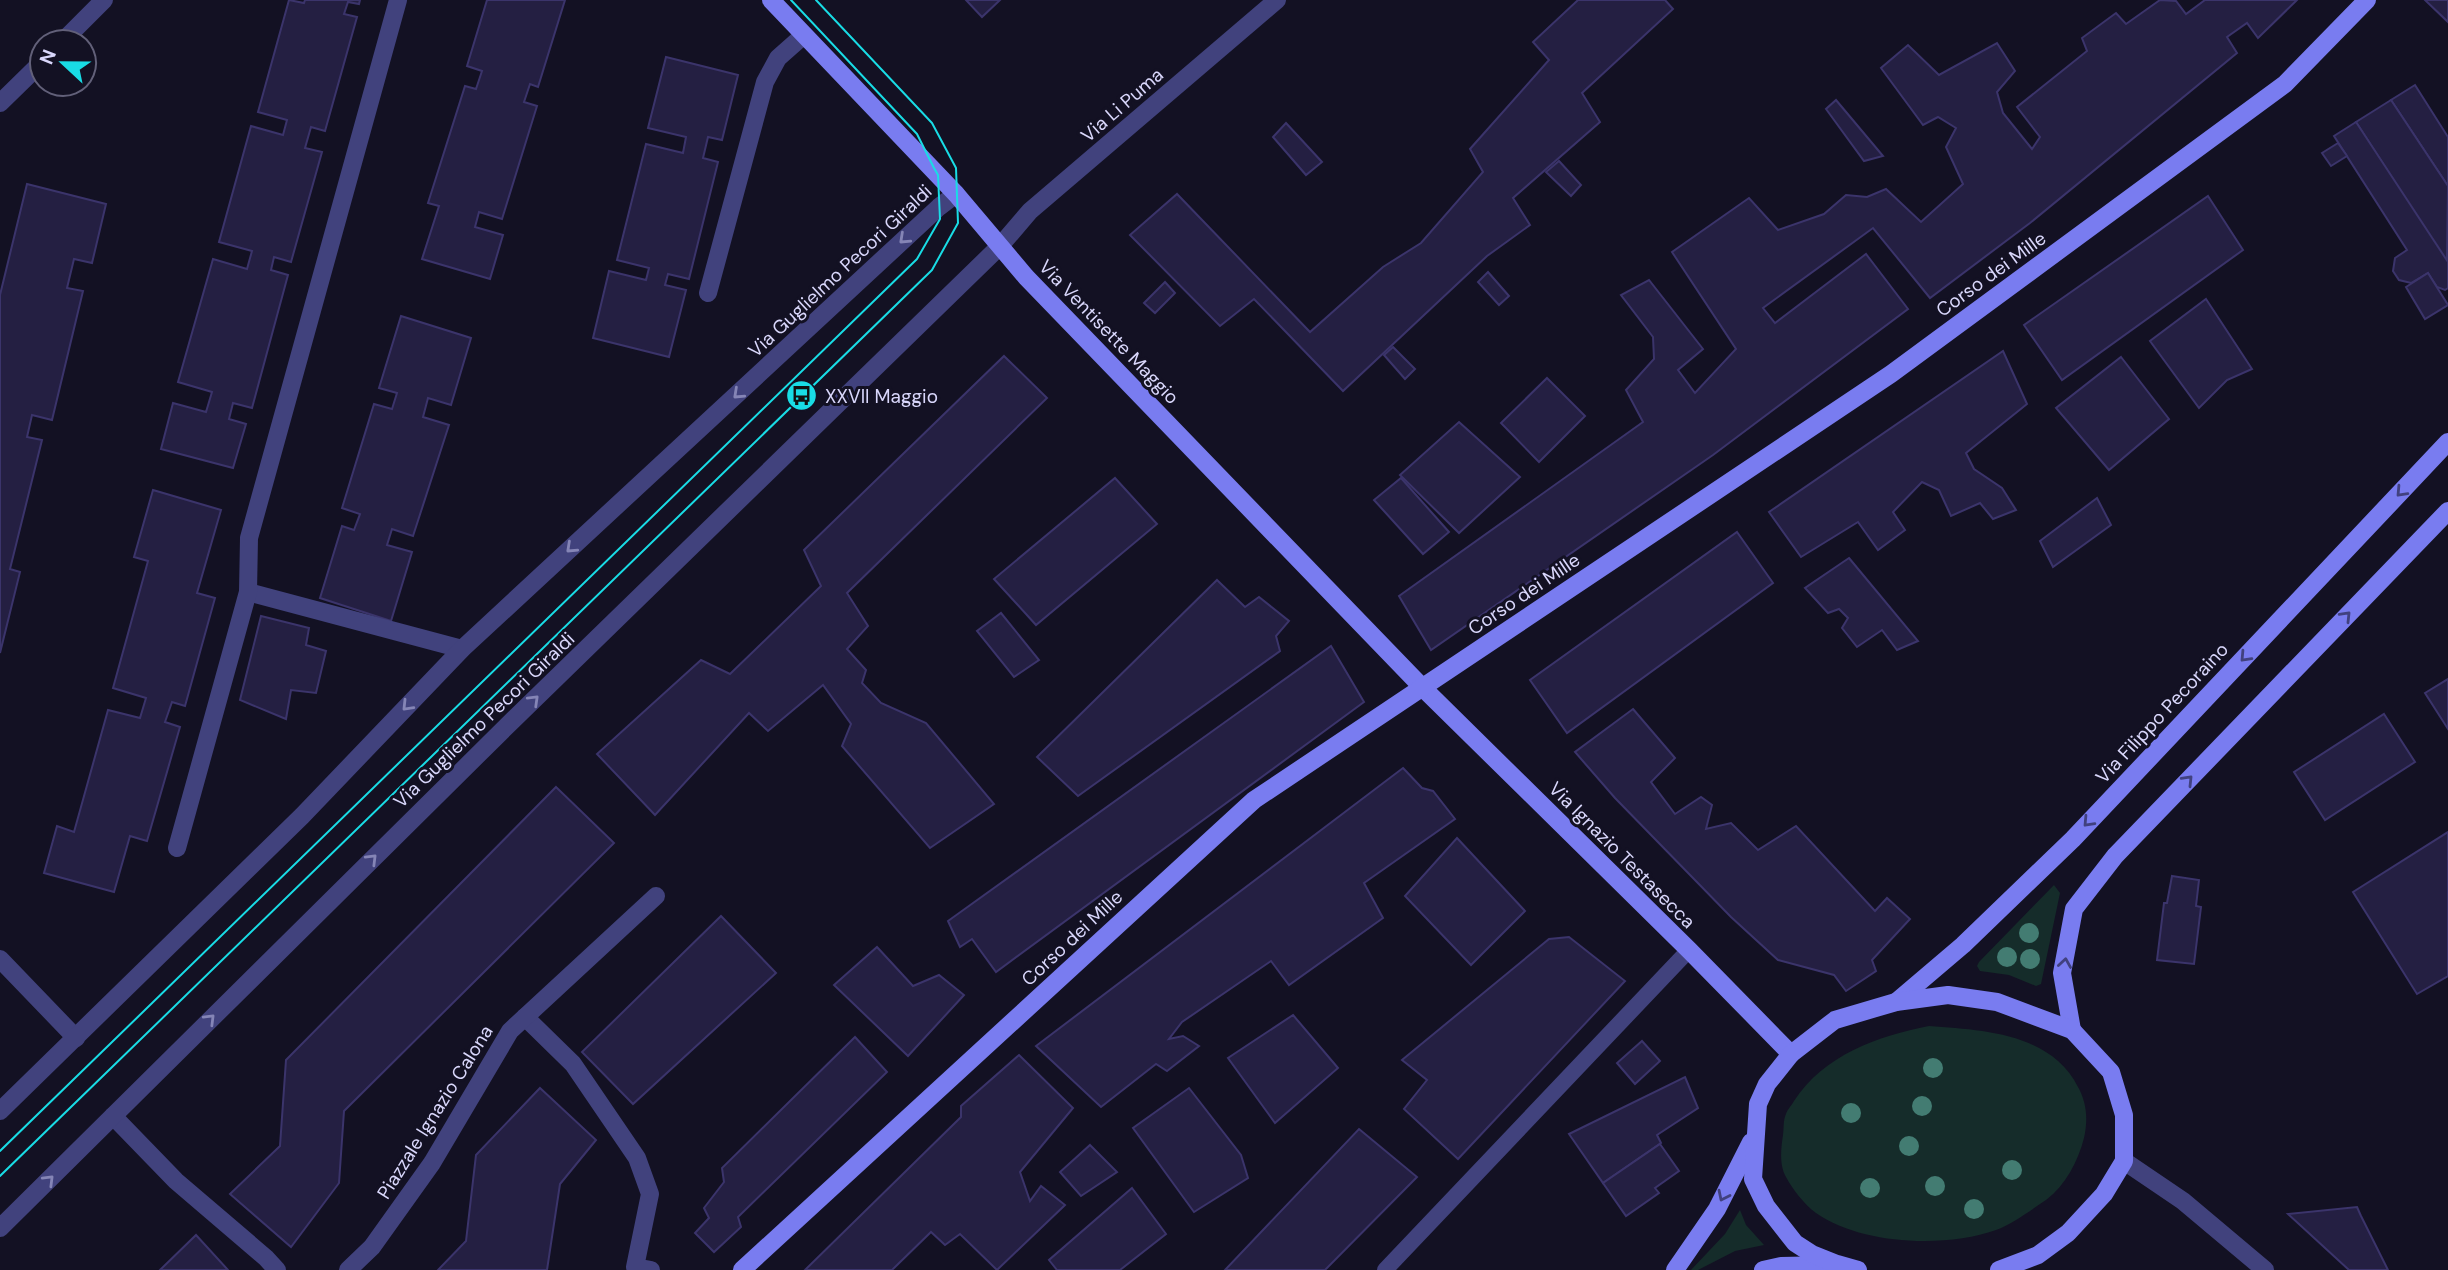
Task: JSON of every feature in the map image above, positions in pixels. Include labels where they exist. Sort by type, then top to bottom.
[{"type":"street","points":[[77,27],[83,0]]},
{"type":"street","points":[[77,27],[104,0]]},
{"type":"street","points":[[177,848],[248,592],[249,538],[398,0]]},
{"type":"street","name":"Via Ventisette Maggio","points":[[771,0],[956,194],[1026,277],[1422,687]]},
{"type":"street","name":"Via Li Puma","points":[[1000,246],[1030,211],[1277,0]]},
{"type":"street","name":"Corso dei Mille","points":[[742,1270],[1254,800],[1891,374],[2285,84],[2367,0]]},
{"type":"street","points":[[708,293],[765,82],[778,58],[804,35]]},
{"type":"street","points":[[0,103],[28,76]]},
{"type":"street","name":"Via Guglielmo Pecori Giraldi","points":[[0,1111],[302,816],[462,649],[929,216],[956,194]]},
{"type":"street","name":"Via Guglielmo Pecori Giraldi","points":[[0,1228],[523,710],[1000,246]]},
{"type":"street","name":"Via Filippo Pecoraino","points":[[1896,1002],[1963,945],[2073,839],[2448,442]]},
{"type":"street","points":[[2072,1030],[2062,973],[2074,909],[2115,856],[2448,511]]},
{"type":"street","points":[[248,592],[462,649]]},
{"type":"street","name":"Via Ignazio Testasecca","points":[[1422,687],[1791,1054]]},
{"type":"street","name":"Piazzale Ignazio Calona","points":[[348,1270],[372,1247],[432,1163],[510,1031],[656,896]]},
{"type":"street","points":[[0,960],[76,1038]]},
{"type":"street","points":[[1858,1270],[1812,1254],[1795,1242],[1766,1206],[1752,1179],[1758,1104],[1767,1084],[1791,1054],[1835,1020],[1896,1002],[1948,995],[1997,1002],[2072,1030],[2111,1072],[2124,1115],[2124,1161],[2104,1195],[2067,1233],[2038,1255],[1999,1270]]},
{"type":"street","points":[[525,1017],[573,1064],[637,1158],[650,1194],[635,1267],[651,1270]]},
{"type":"street","points":[[113,1116],[176,1181],[266,1258],[276,1270]]},
{"type":"street","points":[[1675,1270],[1717,1209],[1754,1135]]},
{"type":"street","points":[[2124,1161],[2183,1201],[2265,1270]]},
{"type":"street","points":[[1763,1270],[1781,1266],[1837,1264]]},
{"type":"lane","points":[[1385,1270],[1689,950]]},
{"type":"green space","points":[[2054,885],[2060,893],[2041,984],[2036,986],[2009,975],[1980,971],[1977,966],[1979,962]]},
{"type":"green space","points":[[1929,1026],[2014,1038],[2051,1055],[2066,1069],[2081,1093],[2086,1112],[2084,1138],[2075,1164],[2060,1187],[2046,1200],[2002,1227],[1976,1236],[1929,1241],[1904,1240],[1856,1232],[1835,1224],[1807,1205],[1795,1192],[1784,1172],[1781,1151],[1787,1112],[1806,1085],[1836,1060],[1891,1035]]},
{"type":"green space","points":[[1740,1210],[1746,1225],[1764,1245],[1735,1251],[1698,1270],[1691,1270],[1725,1234]]},
{"type":"building","points":[[289,0],[304,3],[305,0],[360,0],[359,4],[348,2],[344,14],[357,17],[325,131],[311,127],[305,148],[322,152],[291,262],[274,257],[271,270],[288,275],[252,408],[233,403],[229,419],[246,424],[233,468],[161,449],[173,403],[206,412],[212,392],[178,382],[213,259],[247,269],[252,251],[219,242],[251,126],[283,135],[287,120],[258,112]]},
{"type":"building","points":[[487,0],[565,0],[538,87],[530,84],[524,102],[537,106],[502,219],[479,212],[475,227],[503,235],[490,279],[422,259],[439,206],[428,203],[465,86],[476,89],[482,71],[467,66]]},
{"type":"building","points":[[966,0],[1000,0],[982,17]]},
{"type":"building","points":[[1578,0],[1665,0],[1673,9],[1582,93],[1600,122],[1513,198],[1530,225],[1487,256],[1343,391],[1254,299],[1220,326],[1130,235],[1177,194],[1310,332],[1383,267],[1421,243],[1483,172],[1470,149],[1549,60],[1533,42]]},
{"type":"building","points":[[2160,0],[2176,1],[2186,14],[2205,0],[2297,0],[2258,38],[2247,23],[2227,37],[2237,53],[2030,223],[1930,298],[1873,228],[1763,308],[1775,323],[1866,254],[1908,309],[1713,455],[1431,650],[1399,596],[1643,422],[1626,390],[1654,359],[1653,337],[1621,295],[1649,280],[1703,349],[1678,370],[1695,393],[1736,349],[1672,252],[1749,198],[1778,230],[1824,214],[1846,195],[1867,197],[1886,189],[1921,222],[1963,184],[1946,147],[1956,128],[1938,117],[1923,125],[1881,68],[1908,45],[1939,75],[1997,43],[2015,71],[1997,92],[2003,113],[2032,149],[2040,137],[2017,107],[2087,51],[2082,38],[2116,13],[2126,24]]},
{"type":"building","points":[[2425,0],[2448,0],[2448,22]]},
{"type":"building","points":[[666,57],[738,75],[722,140],[708,137],[703,158],[718,162],[689,279],[668,274],[665,285],[686,290],[669,357],[593,338],[609,271],[646,280],[649,268],[617,260],[646,144],[683,153],[686,137],[648,128]]},
{"type":"building","points":[[2415,85],[2448,137],[2448,186],[2391,100]]},
{"type":"building","points":[[1836,100],[1883,156],[1864,161],[1826,109]]},
{"type":"building","points":[[2391,100],[2448,186],[2447,263],[2356,122]]},
{"type":"building","points":[[2356,122],[2448,262],[2448,288],[2445,290],[2437,287],[2428,273],[2411,283],[2399,280],[2393,271],[2395,258],[2407,250],[2334,136]]},
{"type":"building","points":[[1286,123],[1322,162],[1306,175],[1273,137]]},
{"type":"building","points":[[2338,143],[2347,156],[2331,166],[2322,153]]},
{"type":"building","points":[[1559,161],[1581,185],[1571,196],[1546,172]]},
{"type":"building","points":[[27,184],[106,204],[92,263],[74,259],[67,288],[83,291],[52,420],[32,415],[27,437],[42,440],[10,569],[20,572],[0,653],[0,295]]},
{"type":"building","points":[[2208,196],[2243,250],[2062,380],[2024,325]]},
{"type":"building","points":[[1488,272],[1509,296],[1499,305],[1478,282]]},
{"type":"building","points":[[2428,273],[2448,305],[2425,319],[2406,287]]},
{"type":"building","points":[[1165,282],[1175,293],[1155,313],[1144,303]]},
{"type":"building","points":[[2206,299],[2252,369],[2227,380],[2199,408],[2150,341]]},
{"type":"building","points":[[401,316],[471,338],[451,405],[428,398],[423,417],[449,425],[413,536],[392,529],[387,545],[412,552],[391,621],[320,598],[342,526],[354,530],[360,514],[342,508],[374,404],[392,409],[397,393],[379,388]]},
{"type":"building","points":[[1393,347],[1415,369],[1405,379],[1384,355]]},
{"type":"building","points":[[2003,351],[2027,404],[1966,453],[1974,469],[2002,488],[2016,510],[1993,519],[1980,503],[1951,516],[1939,490],[1922,482],[1893,512],[1905,530],[1878,550],[1858,522],[1801,557],[1769,512]]},
{"type":"building","points":[[1004,356],[1047,398],[847,593],[868,626],[847,649],[866,670],[862,683],[881,703],[926,723],[994,804],[930,848],[842,746],[851,724],[823,685],[768,731],[749,713],[655,815],[597,754],[701,660],[730,674],[821,586],[804,550]]},
{"type":"building","points":[[2121,357],[2169,419],[2109,470],[2056,408]]},
{"type":"building","points":[[1547,378],[1585,416],[1539,462],[1501,423]]},
{"type":"building","points":[[1459,422],[1520,477],[1459,533],[1400,475]]},
{"type":"building","points":[[1115,478],[1157,524],[1036,625],[994,579]]},
{"type":"building","points":[[1401,478],[1449,532],[1423,554],[1374,500]]},
{"type":"building","points":[[153,490],[221,510],[197,593],[215,598],[185,706],[172,702],[165,722],[180,727],[147,841],[130,836],[114,892],[44,873],[57,826],[74,832],[108,710],[140,718],[146,698],[113,688],[148,561],[134,557]]},
{"type":"building","points":[[2097,498],[2111,525],[2053,567],[2040,541]]},
{"type":"building","points":[[1737,532],[1773,583],[1567,733],[1530,680]]},
{"type":"building","points":[[1849,558],[1918,641],[1897,650],[1882,630],[1857,647],[1842,628],[1848,618],[1839,609],[1828,613],[1805,588]]},
{"type":"building","points":[[1217,580],[1245,607],[1259,597],[1289,621],[1276,636],[1280,651],[1078,796],[1037,757]]},
{"type":"building","points":[[1001,613],[1039,660],[1014,677],[977,631]]},
{"type":"building","points":[[261,616],[309,628],[306,645],[326,651],[316,693],[291,690],[286,719],[240,700]]},
{"type":"building","points":[[1331,646],[1364,702],[996,972],[972,939],[960,947],[948,921]]},
{"type":"building","points":[[2448,679],[2448,729],[2425,693]]},
{"type":"building","points":[[1633,709],[1675,758],[1651,782],[1675,814],[1701,797],[1712,805],[1706,829],[1731,823],[1758,850],[1796,826],[1875,911],[1887,898],[1910,919],[1872,960],[1876,971],[1846,991],[1834,975],[1778,960],[1731,917],[1615,798],[1575,752]]},
{"type":"building","points":[[2384,714],[2415,762],[2325,820],[2294,772]]},
{"type":"building","points":[[1403,768],[1422,788],[1433,791],[1455,819],[1364,883],[1383,918],[1289,985],[1271,961],[1182,1022],[1169,1039],[1183,1036],[1199,1046],[1167,1071],[1156,1064],[1101,1107],[1036,1046]]},
{"type":"building","points":[[556,787],[614,843],[344,1111],[339,1183],[291,1247],[230,1194],[280,1146],[286,1060]]},
{"type":"building","points":[[2448,832],[2448,976],[2417,994],[2353,892]]},
{"type":"building","points":[[1457,838],[1525,911],[1471,965],[1405,896]]},
{"type":"building","points":[[2172,876],[2199,880],[2196,906],[2201,907],[2194,964],[2157,960],[2164,903],[2167,903]]},
{"type":"building","points":[[721,916],[776,973],[633,1104],[582,1052]]},
{"type":"building","points":[[1569,937],[1625,981],[1458,1159],[1404,1109],[1427,1080],[1402,1060],[1549,939]]},
{"type":"building","points":[[877,947],[913,986],[939,975],[964,995],[908,1056],[834,985]]},
{"type":"building","points":[[1293,1015],[1338,1068],[1275,1123],[1228,1058]]},
{"type":"building","points":[[855,1037],[887,1072],[738,1217],[741,1227],[714,1252],[695,1233],[709,1218],[704,1208],[724,1182],[722,1168]]},
{"type":"building","points":[[1642,1041],[1660,1061],[1635,1084],[1617,1063]]},
{"type":"building","points":[[1019,1055],[1073,1108],[1020,1172],[1030,1201],[1041,1186],[1065,1205],[997,1270],[960,1234],[945,1245],[931,1232],[892,1270],[805,1270],[961,1117],[961,1106]]},
{"type":"building","points":[[1685,1077],[1698,1108],[1657,1135],[1661,1143],[1603,1183],[1569,1134]]},
{"type":"building","points":[[540,1088],[596,1140],[560,1184],[547,1270],[438,1270],[466,1241],[476,1155]]},
{"type":"building","points":[[1189,1088],[1241,1155],[1248,1178],[1194,1212],[1133,1128]]},
{"type":"building","points":[[1359,1129],[1417,1177],[1325,1270],[1225,1270]]},
{"type":"building","points":[[1660,1144],[1679,1171],[1655,1188],[1659,1193],[1626,1216],[1603,1183]]},
{"type":"building","points":[[1090,1145],[1117,1172],[1081,1196],[1060,1172]]},
{"type":"building","points":[[1132,1188],[1166,1234],[1120,1270],[1057,1270],[1049,1260]]},
{"type":"building","points":[[2357,1207],[2388,1270],[2349,1270],[2288,1214]]},
{"type":"building","points":[[196,1235],[228,1270],[160,1270]]},
{"type":"tram line","points":[[0,1151],[917,259],[940,219],[938,175],[917,134],[791,0]]},
{"type":"tram line","points":[[0,1176],[932,270],[958,223],[956,168],[932,123],[816,0]]},
{"type":"place","name":"XXVII Maggio","points":[[802,396]]}]
